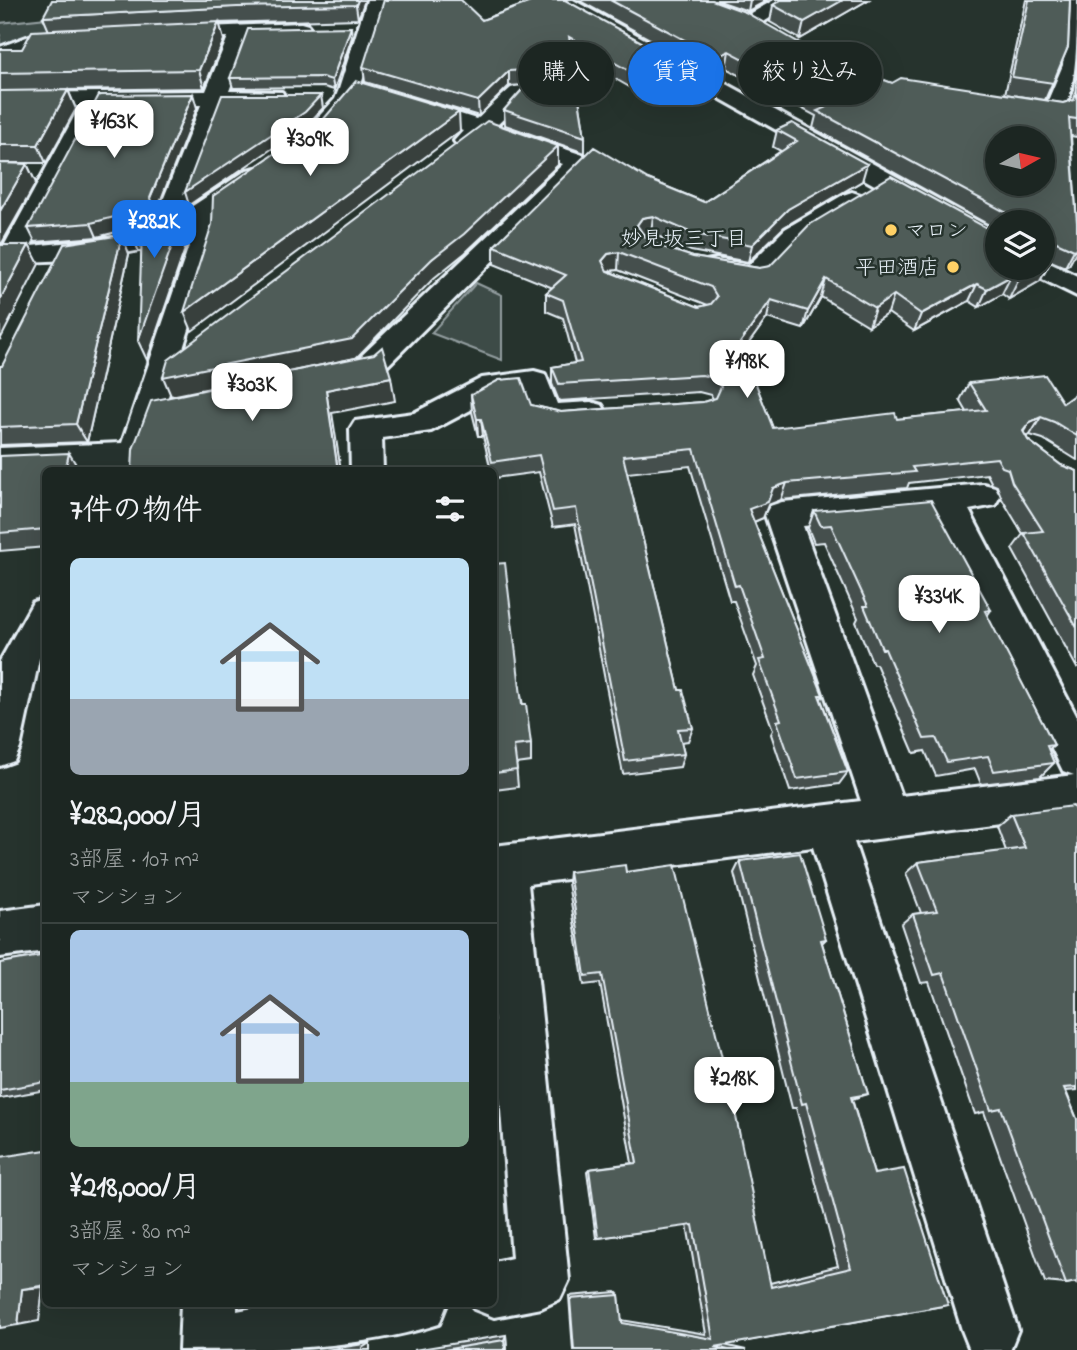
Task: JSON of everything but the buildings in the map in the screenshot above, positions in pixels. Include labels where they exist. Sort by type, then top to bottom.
[{"type":"street","points":[[306,140],[355,95],[377,0]]},
{"type":"street","points":[[558,0],[985,236]]},
{"type":"street","points":[[750,22],[789,0]]},
{"type":"street","points":[[995,100],[1055,111],[1074,65],[1076,0]]},
{"type":"street","points":[[727,14],[770,33]]},
{"type":"street","points":[[148,34],[248,23],[315,29]]},
{"type":"street","points":[[177,227],[171,213],[213,97],[248,23]]},
{"type":"street","points":[[343,29],[370,28]]},
{"type":"street","points":[[0,55],[32,41],[96,37]]},
{"type":"street","points":[[444,158],[484,128],[518,94]]},
{"type":"street","points":[[315,379],[367,368],[580,162],[484,128],[355,95]]},
{"type":"street","points":[[0,100],[296,97]]},
{"type":"street","points":[[95,100],[45,173],[7,254],[55,266],[125,245],[177,227],[272,164]]},
{"type":"street","points":[[694,263],[755,275],[794,235],[884,181]]},
{"type":"street","points":[[0,460],[130,463],[160,411],[160,373],[203,243],[204,211]]},
{"type":"street","points":[[1055,275],[1077,287]]},
{"type":"street","points":[[160,373],[193,348]]},
{"type":"street","points":[[367,467],[366,429],[420,423],[493,385],[534,382],[545,413],[560,415],[616,412]]},
{"type":"street","points":[[497,1288],[541,1280],[499,866],[887,817],[1075,789],[965,498],[782,515],[887,817]]},
{"type":"street","points":[[0,748],[20,657],[42,621]]},
{"type":"street","points":[[827,824],[990,1330]]},
{"type":"street","points":[[0,934],[42,929]]},
{"type":"street","points":[[208,1333],[397,1307]]},
{"type":"shaded area","points":[[199,2],[195,24],[19,38],[0,49],[0,23]]},
{"type":"shaded area","points":[[476,283],[502,295],[502,360],[431,333]]},
{"type":"place","name":"マロン","points":[[891,230]]},
{"type":"place","name":"平田酒店","points":[[953,267]]},
{"type":"district","name":"妙見坂三丁目","points":[[684,238]]}]
